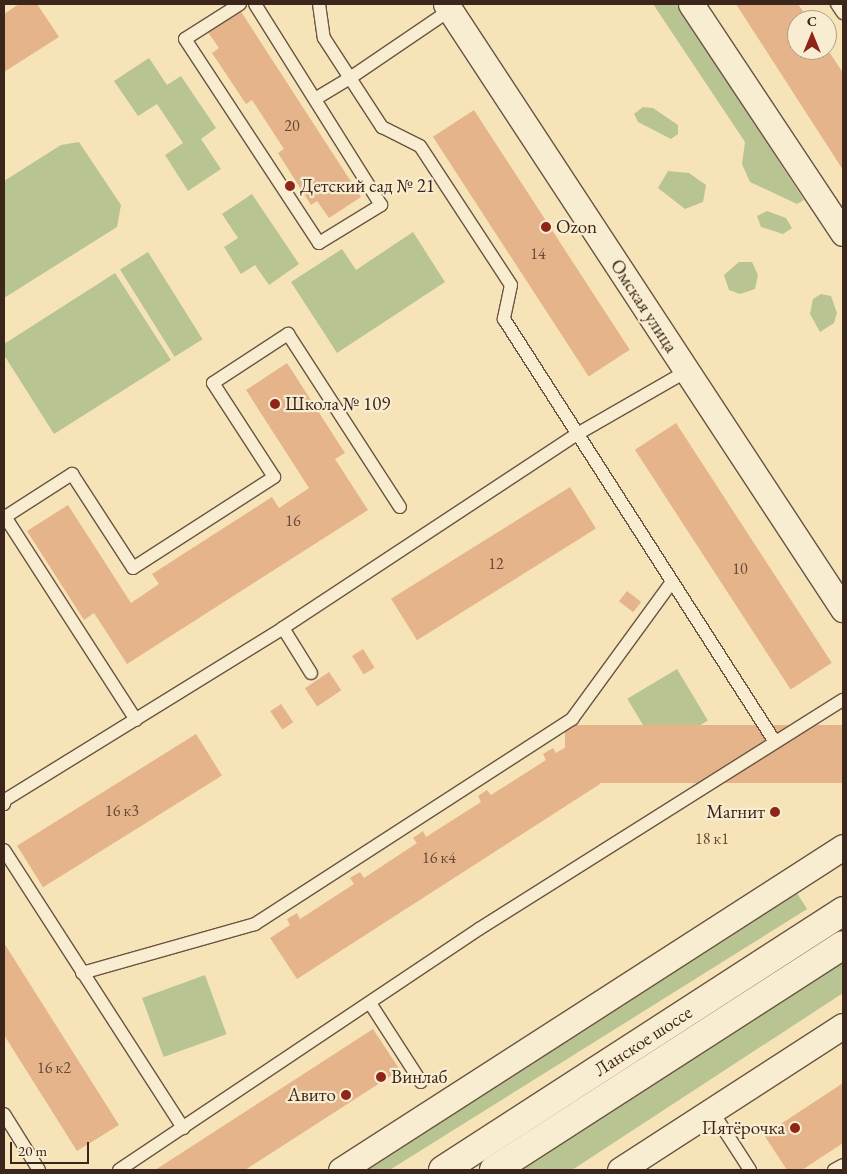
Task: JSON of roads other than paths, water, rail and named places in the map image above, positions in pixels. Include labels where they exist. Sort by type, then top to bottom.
[{"type":"main road","name":"Ланское шоссе","points":[[443,1170],[843,912]]},
{"type":"main road","name":"Ланское шоссе","points":[[494,1170],[843,945]]},
{"type":"street","points":[[691,4],[843,233]]},
{"type":"street","name":"Омская улица","points":[[448,7],[843,609]]},
{"type":"street","points":[[341,1170],[843,847]]},
{"type":"street","points":[[620,1170],[843,1026]]},
{"type":"lane","points":[[240,4],[185,39],[319,242],[381,205],[255,4]]},
{"type":"lane","points":[[319,4],[324,38],[382,127],[420,146],[511,285],[504,319],[579,433],[775,742]]},
{"type":"lane","points":[[837,4],[843,13]]},
{"type":"lane","points":[[315,99],[350,78],[448,7]]},
{"type":"lane","points":[[136,720],[4,517],[72,474],[133,568],[158,552],[274,477],[213,382],[288,334],[400,507]]},
{"type":"lane","points":[[4,804],[283,628],[579,433],[687,371]]},
{"type":"lane","points":[[82,973],[255,924],[572,719],[672,582]]},
{"type":"lane","points":[[283,628],[310,673]]},
{"type":"lane","points":[[120,1170],[536,892],[843,700]]},
{"type":"lane","points":[[4,850],[183,1128]]},
{"type":"lane","points":[[370,1003],[421,1082]]},
{"type":"lane","points":[[712,1111],[750,1170]]},
{"type":"lane","points":[[4,1114],[39,1170]]},
{"type":"lane","points":[[834,1170],[843,1165]]},
{"type":"place","name":"Детский сад № 21","points":[[290,186]]},
{"type":"place","name":"Ozon","points":[[546,227]]},
{"type":"place","name":"Школа № 109","points":[[275,404]]},
{"type":"place","name":"Магнит","points":[[775,812]]},
{"type":"place","name":"Винлаб","points":[[381,1077]]},
{"type":"place","name":"Авито","points":[[346,1095]]},
{"type":"place","name":"Пятёрочка","points":[[795,1128]]}]
